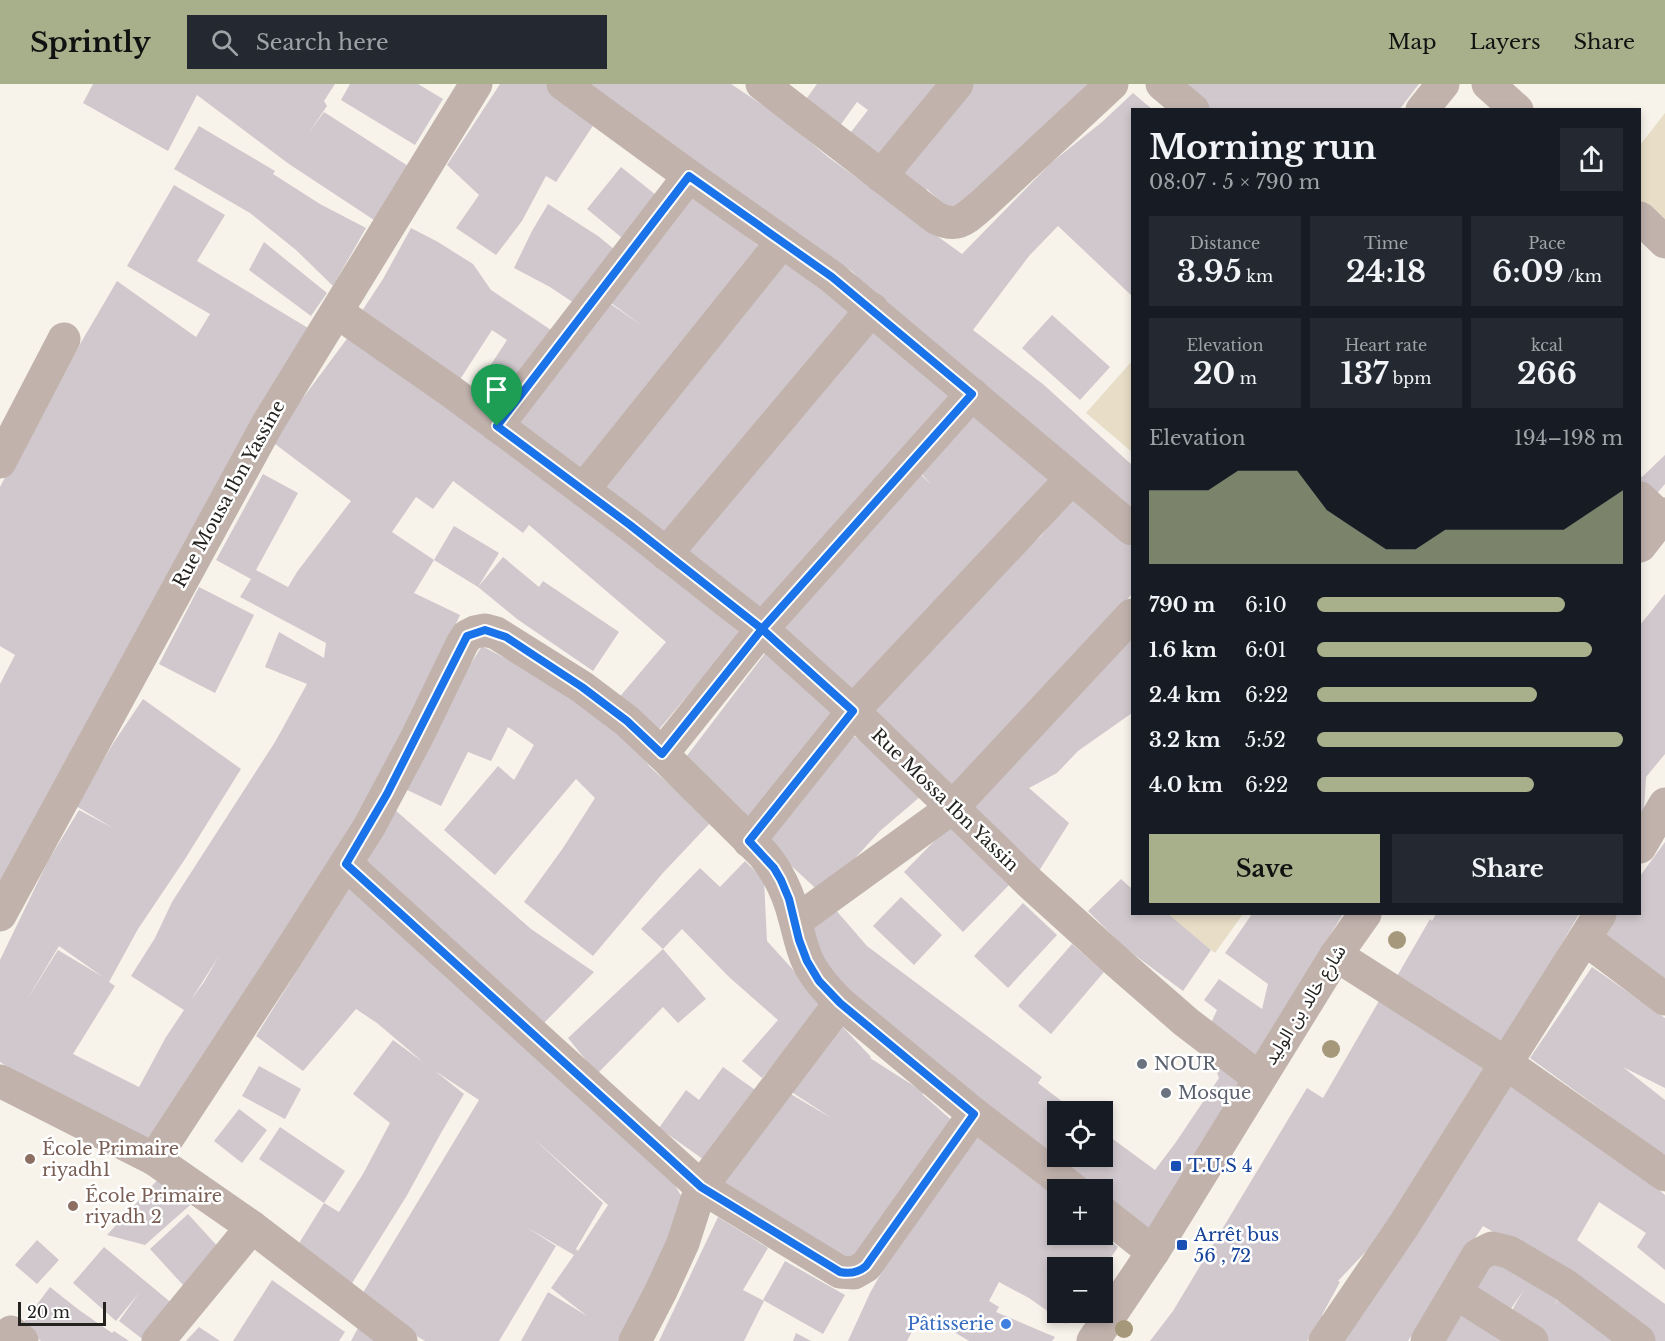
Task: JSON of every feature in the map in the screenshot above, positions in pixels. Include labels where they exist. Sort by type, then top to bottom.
[{"type":"street","name":"Rue Mousa Ibn Yassine","points":[[0,915],[268,423],[476,84]]},
{"type":"street","points":[[563,84],[832,277],[873,309],[1131,528]]},
{"type":"street","points":[[881,176],[957,84]]},
{"type":"street","points":[[781,90],[881,176],[936,218],[958,223],[984,204],[1112,84]]},
{"type":"street","points":[[1161,84],[1191,108]]},
{"type":"street","points":[[1424,108],[1443,84]]},
{"type":"street","points":[[1488,84],[1515,108]]},
{"type":"street","points":[[497,426],[689,176]]},
{"type":"street","points":[[1641,219],[1665,242]]},
{"type":"street","points":[[583,490],[782,242]]},
{"type":"street","points":[[666,554],[873,309]]},
{"type":"street","name":"Rue Mossa Ibn Yassin","points":[[337,312],[449,390],[583,490],[762,629],[853,711],[952,808],[1115,960],[1186,1022],[1259,1078]]},
{"type":"street","points":[[0,462],[64,339]]},
{"type":"street","points":[[662,754],[762,629],[972,394]]},
{"type":"street","points":[[749,841],[853,711],[1071,479]]},
{"type":"street","points":[[1641,544],[1655,510]]},
{"type":"street","points":[[796,921],[952,808],[1131,616]]},
{"type":"street","points":[[154,1159],[374,819],[467,636],[485,630],[506,637],[563,675],[627,721],[662,754],[774,868],[789,899],[799,940],[807,961],[819,981],[840,1003],[974,1114],[1060,1179]]},
{"type":"street","points":[[1641,845],[1665,804]]},
{"type":"street","points":[[346,864],[701,1187],[840,1272],[854,1273],[866,1266],[974,1114]]},
{"type":"street","name":"شارع خالد بن الوليد","points":[[1093,1341],[1153,1252],[1336,955],[1364,915]]},
{"type":"street","points":[[1325,1341],[1402,1228],[1592,926],[1665,999]]},
{"type":"street","points":[[1336,955],[1507,1064],[1665,1175]]},
{"type":"street","points":[[635,1341],[662,1292],[683,1244],[701,1187],[840,1003]]},
{"type":"street","points":[[0,1081],[154,1159],[252,1227],[401,1341]]},
{"type":"street","points":[[1113,1221],[1153,1252]]},
{"type":"street","points":[[158,1341],[252,1227]]},
{"type":"street","points":[[1427,1341],[1478,1255],[1491,1248],[1509,1252],[1565,1285],[1639,1341]]},
{"type":"street","points":[[1456,1293],[1532,1341]]},
{"type":"shaded area","points":[[1665,113],[1665,228],[1641,208],[1641,144]]},
{"type":"shaded area","points":[[1131,362],[1131,451],[1086,413]]},
{"type":"shaded area","points":[[1167,915],[1242,915],[1215,953]]},
{"type":"building","points":[[93,84],[335,84],[324,101],[327,106],[308,134],[324,112],[408,166],[374,220],[289,164],[197,95],[168,151],[83,103]]},
{"type":"building","points":[[350,84],[418,84],[443,99],[415,145],[341,100]]},
{"type":"building","points":[[500,84],[546,84],[598,118],[556,182],[546,176],[522,221],[496,255],[456,228],[479,195],[447,165]]},
{"type":"building","points":[[583,84],[731,84],[782,118],[828,157],[962,254],[1051,163],[1102,122],[1133,93],[1151,108],[1131,108],[1131,295],[1058,226],[1029,256],[973,330],[1044,385],[1131,464],[1131,514],[872,294],[853,272]]},
{"type":"building","points":[[817,84],[945,84],[884,165],[848,136],[868,110],[857,102],[839,127],[804,102]]},
{"type":"building","points":[[966,84],[1099,84],[959,218],[927,189],[924,192],[895,167]]},
{"type":"building","points":[[1175,84],[1419,84],[1401,108],[1205,108]]},
{"type":"building","points":[[199,126],[275,171],[273,174],[320,204],[366,228],[333,286],[296,250],[250,213],[174,169]]},
{"type":"building","points":[[621,167],[661,199],[627,242],[587,209]]},
{"type":"building","points":[[174,185],[225,215],[197,261],[313,331],[0,903],[0,684],[15,655],[0,646],[0,487],[28,433],[117,281],[196,337],[210,314],[127,266]]},
{"type":"building","points":[[689,192],[760,247],[582,475],[506,416],[605,300],[644,327],[607,300]]},
{"type":"building","points":[[548,204],[598,236],[620,254],[574,303],[514,268]]},
{"type":"building","points":[[411,228],[473,264],[491,290],[554,332],[504,408],[475,389],[507,340],[492,330],[457,384],[358,317],[383,279]]},
{"type":"building","points":[[264,242],[327,293],[311,316],[249,270]]},
{"type":"building","points":[[779,254],[857,311],[669,546],[594,493]]},
{"type":"building","points":[[1052,315],[1110,367],[1080,400],[1022,348]]},
{"type":"building","points":[[872,325],[958,399],[753,617],[681,550]]},
{"type":"building","points":[[349,336],[561,482],[740,633],[656,733],[617,700],[666,642],[529,525],[523,533],[453,481],[433,509],[416,497],[392,532],[434,560],[414,593],[460,615],[404,735],[374,789],[154,1146],[55,1096],[0,1062],[0,960],[48,861],[79,810],[113,828],[76,806],[143,699],[241,769],[138,929],[109,982],[115,986],[73,1054],[139,1087],[166,1037],[184,1010],[131,976],[155,938],[172,902],[275,742],[307,684],[265,667],[279,632],[324,658],[326,643],[240,597],[251,579],[216,560],[263,474],[298,493],[256,570],[288,587],[351,501],[271,441]],"holes":[[[59,946],[103,977],[58,950],[26,1001]],[[219,956],[204,982],[191,1000]]]},
{"type":"building","points":[[970,403],[1057,481],[851,703],[773,628],[915,469],[932,485],[916,468]]},
{"type":"building","points":[[1665,455],[1665,484],[1651,500],[1641,491],[1642,477]]},
{"type":"building","points":[[1074,495],[1131,546],[1131,595],[953,795],[863,711],[1021,553],[1041,536]]},
{"type":"building","points":[[454,526],[499,553],[478,587],[434,560]]},
{"type":"building","points":[[503,557],[539,587],[543,581],[619,632],[593,671],[517,619],[478,587]]},
{"type":"building","points":[[199,587],[254,615],[215,693],[159,664]]},
{"type":"building","points":[[1665,594],[1665,754],[1646,777],[1644,809],[1641,814],[1641,624]]},
{"type":"building","points":[[1131,626],[1131,714],[1078,751],[1057,773],[1029,788],[1069,823],[1039,871],[959,807]]},
{"type":"building","points":[[482,646],[595,706],[638,749],[650,767],[711,822],[662,874],[593,956],[524,902],[595,798],[576,779],[495,875],[444,830],[498,766],[514,780],[534,745],[508,727],[491,761],[468,752],[441,806],[403,788],[452,693]]},
{"type":"building","points":[[766,652],[842,710],[749,835],[683,761]]},
{"type":"building","points":[[847,732],[892,760],[921,796],[880,831],[846,868],[825,897],[758,835]]},
{"type":"building","points":[[394,809],[531,929],[594,972],[544,1023],[362,864]]},
{"type":"building","points":[[950,825],[1009,885],[963,932],[904,872]]},
{"type":"building","points":[[1665,842],[1665,989],[1595,935],[1610,915],[1641,915],[1641,875]]},
{"type":"building","points":[[745,861],[764,880],[767,941],[825,1005],[762,1078],[742,1061],[778,1020],[729,977],[682,929],[663,949],[641,929],[700,868],[720,887]]},
{"type":"building","points":[[1121,879],[1131,888],[1131,915],[1169,915],[1211,950],[1183,991],[1124,947],[1088,911]]},
{"type":"building","points":[[353,882],[664,1167],[689,1209],[621,1341],[521,1341],[548,1292],[587,1316],[551,1288],[574,1255],[526,1227],[556,1246],[499,1341],[425,1341],[358,1301],[479,1100],[435,1071],[464,1094],[406,1197],[349,1288],[293,1253],[324,1203],[339,1212],[363,1174],[390,1123],[353,1094],[393,1040],[423,1062],[377,1023],[356,1009],[303,1071],[256,1036]],"holes":[[[531,1136],[608,1205],[578,1251],[576,1249],[603,1203]]]},
{"type":"building","points":[[901,897],[942,935],[914,965],[873,926]]},
{"type":"building","points":[[828,901],[867,946],[1042,1077],[1038,1083],[1062,1101],[1047,1101],[1047,1154],[833,981],[806,922]]},
{"type":"building","points":[[1023,903],[1057,935],[1008,988],[974,956]]},
{"type":"building","points":[[1251,915],[1342,915],[1250,1064],[1211,1023],[1217,1010],[1204,1000],[1219,979],[1262,1009],[1268,984],[1225,953]]},
{"type":"building","points":[[1435,915],[1578,915],[1532,995],[1499,1044],[1396,978],[1430,919],[1432,921]]},
{"type":"building","points":[[1072,944],[1104,972],[1051,1034],[1018,1006]]},
{"type":"building","points":[[663,949],[706,999],[678,1023],[663,1007],[597,1074],[568,1038]]},
{"type":"building","points":[[1592,967],[1665,1018],[1665,1088],[1623,1067],[1665,1100],[1665,1156],[1530,1058]]},
{"type":"building","points":[[1379,1001],[1487,1063],[1373,1244],[1338,1281],[1340,1282],[1322,1315],[1324,1316],[1307,1341],[1150,1341],[1173,1311],[1307,1088],[1323,1098]]},
{"type":"building","points":[[838,1022],[870,1058],[925,1093],[922,1094],[956,1124],[857,1267],[722,1186],[789,1093],[833,1119],[790,1091]]},
{"type":"building","points":[[1208,1050],[1241,1078],[1143,1241],[1113,1209],[1113,1179],[1077,1179],[1063,1167],[1113,1167],[1113,1139],[1155,1170],[1219,1078]]},
{"type":"building","points":[[259,1066],[301,1089],[285,1119],[242,1096]]},
{"type":"building","points":[[723,1067],[758,1092],[707,1162],[659,1128],[686,1090],[699,1100]]},
{"type":"building","points":[[1510,1080],[1627,1162],[1665,1195],[1665,1270],[1637,1247],[1646,1233],[1599,1202],[1577,1240],[1665,1304],[1665,1341],[1653,1341],[1559,1270],[1483,1226],[1408,1341],[1334,1341]]},
{"type":"building","points":[[239,1109],[267,1130],[242,1163],[214,1141]]},
{"type":"building","points":[[280,1127],[345,1171],[324,1203],[259,1159]]},
{"type":"building","points":[[974,1134],[1047,1185],[1047,1245],[1113,1245],[1113,1243],[1118,1247],[1111,1257],[1047,1257],[1047,1311],[999,1282],[989,1301],[999,1307],[996,1312],[1055,1337],[1052,1341],[969,1341],[928,1316],[924,1323],[918,1320],[907,1341],[848,1341],[870,1293],[894,1250]]},
{"type":"building","points":[[162,1175],[198,1198],[145,1245],[107,1235]]},
{"type":"building","points":[[188,1214],[221,1250],[183,1285],[150,1249]]},
{"type":"building","points":[[718,1217],[768,1248],[743,1290],[764,1301],[744,1341],[659,1341]]},
{"type":"building","points":[[37,1240],[59,1260],[37,1284],[15,1265]]},
{"type":"building","points":[[104,1247],[174,1305],[145,1341],[119,1321],[139,1293],[116,1321],[73,1283]]},
{"type":"building","points":[[1490,1252],[1561,1293],[1554,1306],[1564,1291],[1629,1341],[1546,1341],[1508,1317],[1523,1291],[1506,1316],[1468,1291]]},
{"type":"building","points":[[785,1261],[845,1295],[823,1334],[763,1300]]},
{"type":"building","points":[[272,1280],[345,1332],[339,1341],[233,1341]]},
{"type":"building","points":[[50,1287],[112,1333],[114,1331],[129,1341],[41,1341],[21,1326]]},
{"type":"building","points":[[1462,1307],[1513,1341],[1440,1341]]},
{"type":"building","points":[[359,1326],[381,1341],[351,1341]]},
{"type":"building","points":[[199,1327],[220,1341],[186,1341]]},
{"type":"building","points":[[796,1333],[811,1341],[793,1341]]},
{"type":"place","name":"NOUR","points":[[1142,1064]]},
{"type":"place","name":"Mosque","points":[[1166,1093]]},
{"type":"place","name":"École Primaire riyadh1","points":[[30,1159]]},
{"type":"place","name":"T.U.S 4","points":[[1176,1166]]},
{"type":"place","name":"École Primaire riyadh 2","points":[[73,1206]]},
{"type":"place","name":"Arrêt bus 56 , 72","points":[[1182,1245]]},
{"type":"place","name":"Pâtisserie","points":[[1006,1324]]},
{"type":"route","points":[[497,426],[630,525],[762,629],[662,754],[627,721],[582,687],[506,637],[485,630],[467,636],[387,794],[346,864],[701,1187],[840,1272],[854,1273],[866,1266],[974,1114],[840,1003],[819,981],[807,961],[799,940],[796,921],[781,880],[763,854],[749,841],[853,711],[762,629],[972,394],[832,277],[689,176],[497,426]]}]
